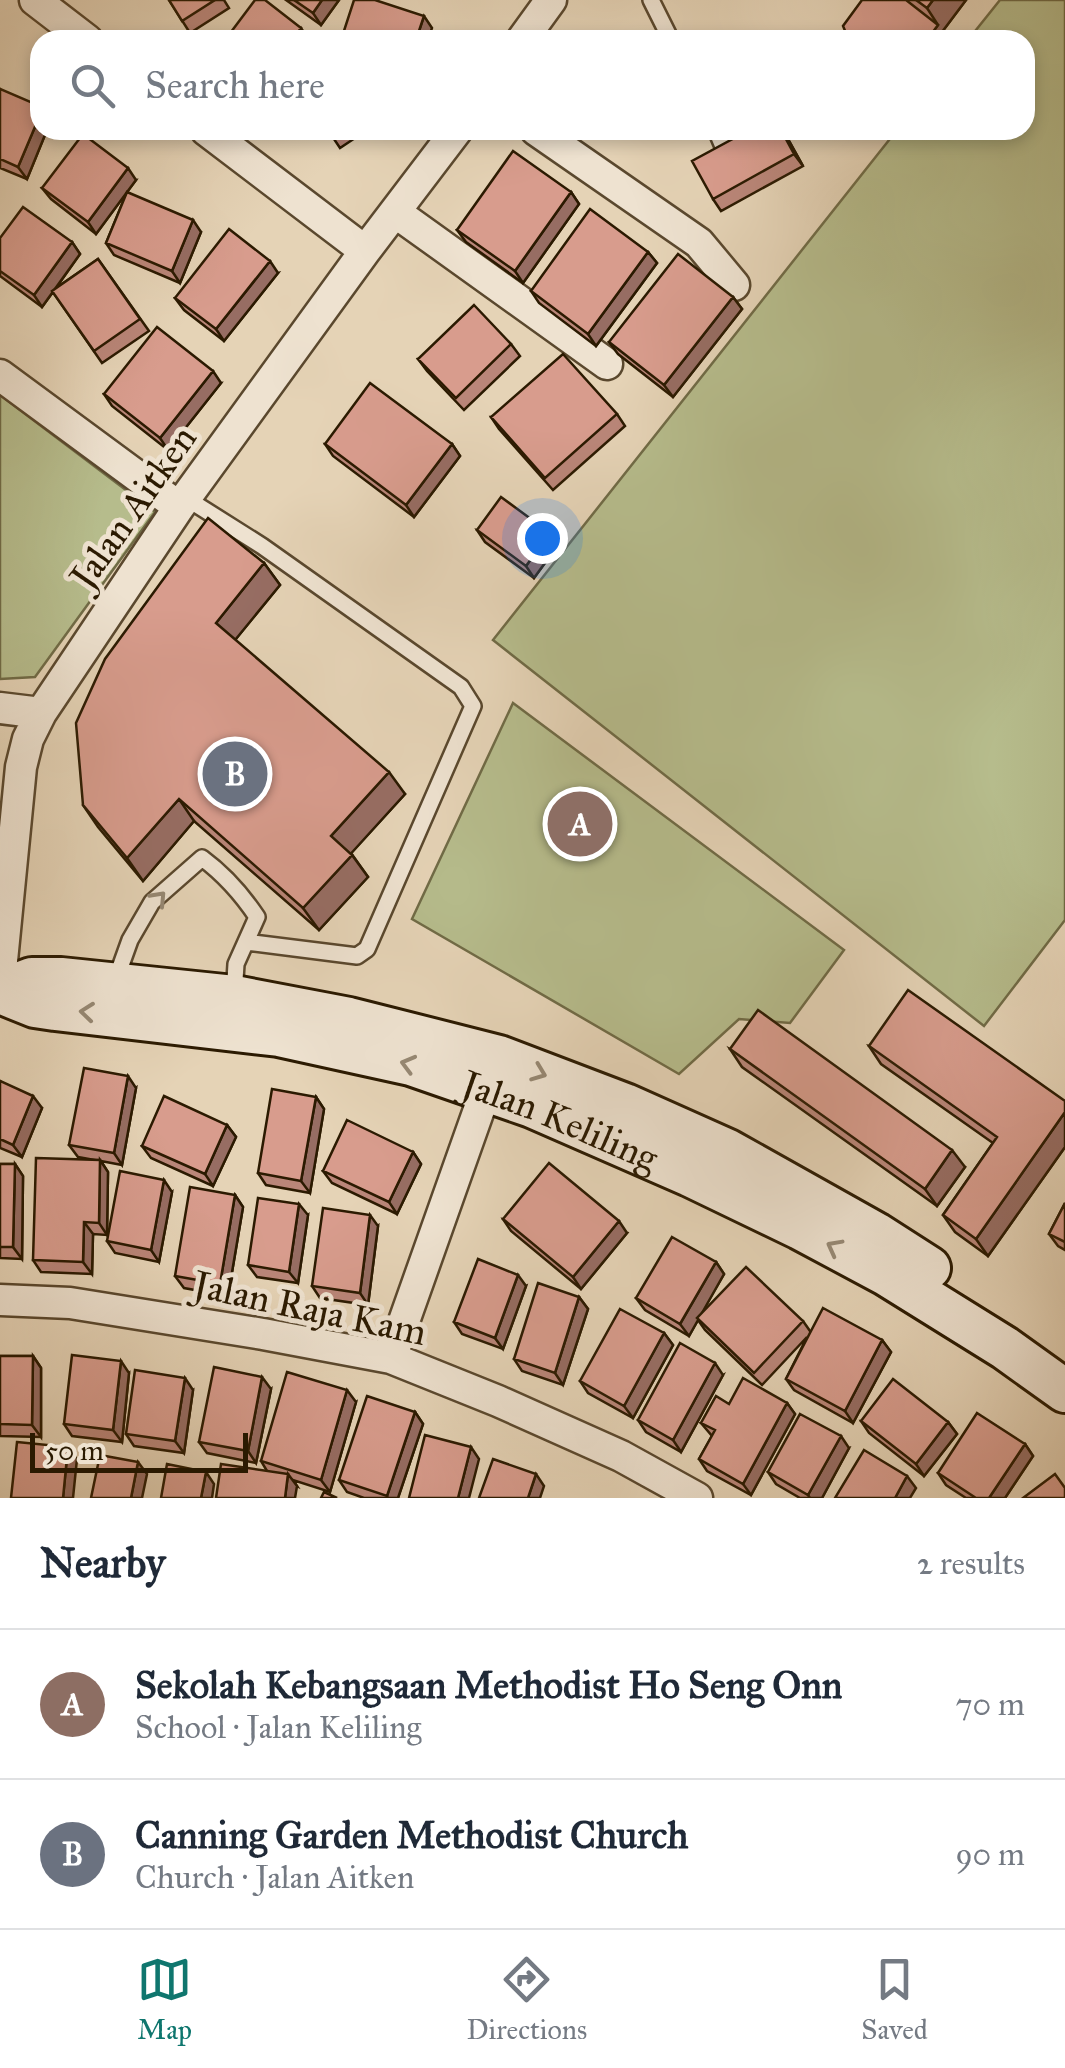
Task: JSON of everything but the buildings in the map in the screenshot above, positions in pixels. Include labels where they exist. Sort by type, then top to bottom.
[{"type":"main road","name":"Jalan Keliling","points":[[0,992],[32,979],[115,983],[234,997],[349,1019],[500,1058],[625,1105],[728,1151],[876,1234],[1065,1358]]},
{"type":"main road","name":"Jalan Keliling","points":[[0,992],[45,1008],[279,1035],[411,1064],[532,1106],[690,1174],[817,1237],[944,1309],[1065,1391]]},
{"type":"street","points":[[35,0],[75,30]]},
{"type":"street","points":[[219,140],[365,251]]},
{"type":"street","name":"Jalan Aitken","points":[[0,982],[21,767],[28,739],[41,713],[182,502],[449,140]]},
{"type":"street","points":[[550,140],[699,243],[734,285]]},
{"type":"street","points":[[394,212],[607,364]]},
{"type":"street","points":[[0,375],[182,502]]},
{"type":"street","points":[[0,708],[41,713]]},
{"type":"street","points":[[391,1358],[486,1090]]},
{"type":"street","name":"Jalan Raja Kam","points":[[0,1300],[70,1302],[391,1358],[621,1456],[696,1498]]},
{"type":"lane","points":[[651,0],[666,30]]},
{"type":"lane","points":[[182,502],[262,546],[461,687],[473,706],[367,950],[357,956],[246,942]]},
{"type":"lane","points":[[115,983],[130,940],[152,902],[202,858],[224,874],[256,917],[236,964],[234,997]]},
{"type":"green space","points":[[1000,0],[1065,0],[1065,920],[984,1026],[493,640],[889,140],[1035,140],[1035,30],[976,30]]},
{"type":"green space","points":[[0,395],[155,512],[35,677],[0,679]]},
{"type":"green space","points":[[513,703],[844,950],[790,1023],[739,1019],[679,1074],[412,919]]},
{"type":"place","name":"Canning Garden Methodist Church","points":[[235,774]]},
{"type":"place","name":"Sekolah Kebangsaan Methodist Ho Seng Onn","points":[[580,824]]}]
